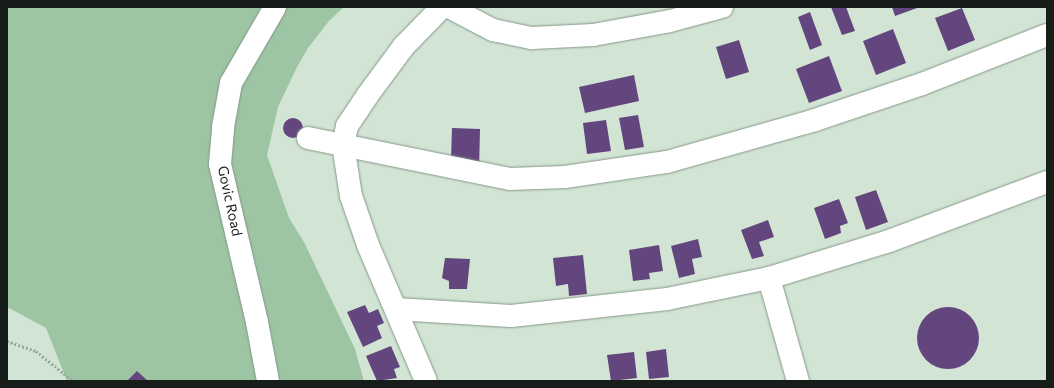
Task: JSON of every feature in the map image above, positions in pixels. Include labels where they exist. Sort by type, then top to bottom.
[{"type":"street","name":"Govic Road","points":[[268,381],[257,322],[220,164],[222,127],[231,83],[275,7]]},
{"type":"street","points":[[426,381],[368,245],[352,196],[343,145],[347,126],[367,96],[404,46],[442,7]]},
{"type":"street","points":[[449,7],[493,30],[532,38],[593,35],[670,22],[722,7]]},
{"type":"street","points":[[308,138],[510,179],[566,177],[667,162],[815,120],[922,84],[1047,35]]},
{"type":"street","points":[[396,309],[511,316],[551,314],[667,299],[769,278],[889,241],[1047,182]]},
{"type":"street","points":[[769,278],[798,381]]},
{"type":"path","points":[[7,341],[36,351],[73,381]]},
{"type":"green space","points":[[7,7],[344,7],[329,21],[308,48],[297,67],[278,107],[267,155],[289,218],[304,242],[355,349],[364,381],[67,381],[46,328],[7,307]]},
{"type":"building","points":[[831,7],[846,7],[855,31],[842,35]]},
{"type":"building","points":[[892,7],[920,7],[895,16]]},
{"type":"building","points":[[962,8],[975,40],[948,51],[935,18]]},
{"type":"building","points":[[810,12],[822,45],[810,50],[798,17]]},
{"type":"building","points":[[893,29],[906,63],[876,75],[863,41]]},
{"type":"building","points":[[739,40],[749,72],[726,79],[716,47]]},
{"type":"building","points":[[829,56],[842,91],[809,103],[796,69]]},
{"type":"building","points":[[634,75],[639,101],[585,113],[579,87]]},
{"type":"building","points":[[638,115],[644,147],[625,150],[619,118]]},
{"type":"building","points":[[293,118],[300,121],[303,128],[300,135],[293,138],[286,135],[283,128],[286,121]]},
{"type":"building","points":[[606,120],[611,151],[587,154],[583,123]]},
{"type":"building","points":[[452,128],[480,129],[479,171],[451,159]]},
{"type":"building","points":[[876,190],[888,222],[866,230],[855,197]]},
{"type":"building","points":[[839,199],[848,223],[840,226],[841,233],[825,239],[814,208]]},
{"type":"building","points":[[768,220],[774,237],[759,242],[764,256],[752,259],[741,230]]},
{"type":"building","points":[[698,239],[702,257],[692,259],[695,274],[679,278],[671,246]]},
{"type":"building","points":[[659,245],[663,271],[649,273],[650,279],[633,281],[629,250]]},
{"type":"building","points":[[583,255],[587,294],[569,296],[568,284],[556,286],[553,258]]},
{"type":"building","points":[[445,258],[470,259],[467,289],[449,289],[449,281],[442,278]]},
{"type":"building","points":[[365,305],[369,313],[378,309],[384,323],[377,326],[382,338],[363,347],[347,312]]},
{"type":"building","points":[[948,307],[960,310],[970,316],[976,326],[979,338],[976,350],[970,360],[960,366],[948,369],[936,366],[926,360],[920,350],[917,338],[920,326],[926,316],[936,310]]},
{"type":"building","points":[[391,346],[400,367],[394,369],[397,378],[377,381],[366,356]]},
{"type":"building","points":[[666,349],[669,377],[649,379],[646,352]]},
{"type":"building","points":[[634,352],[637,378],[611,381],[607,355]]},
{"type":"building","points":[[137,371],[148,381],[127,381]]}]
